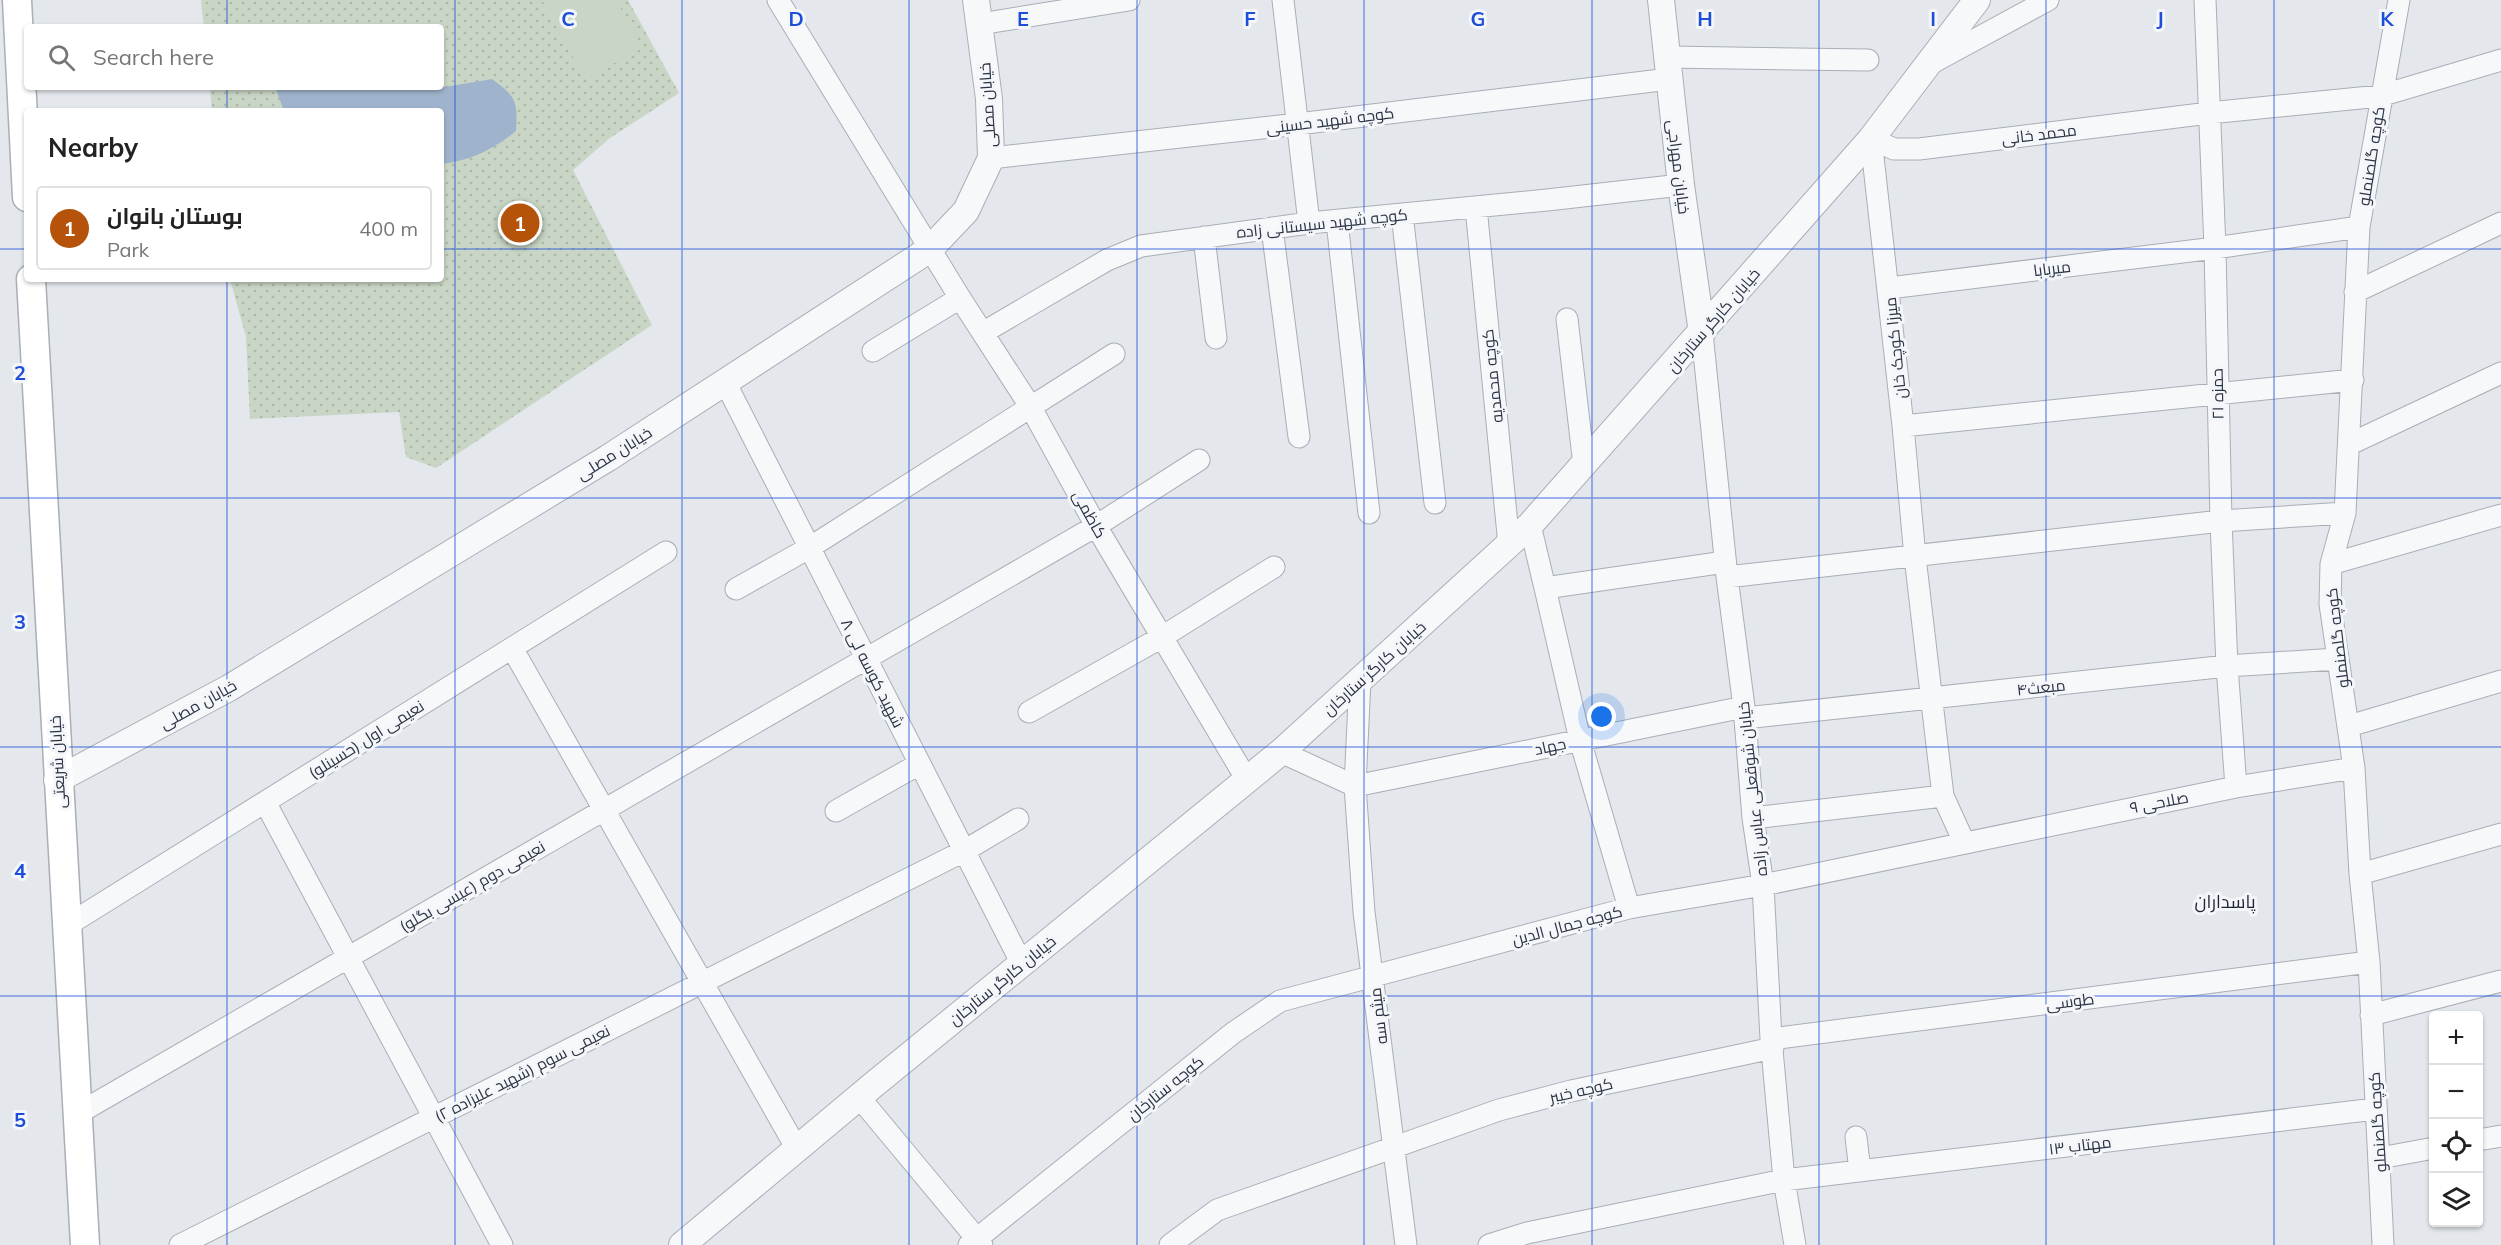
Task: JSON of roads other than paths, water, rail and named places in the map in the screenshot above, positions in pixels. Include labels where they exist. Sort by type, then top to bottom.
[{"type":"main road","points":[[17,0],[24,138]]},
{"type":"main road","name":"خیابان شریعتی","points":[[31,282],[57,780],[85,1245]]},
{"type":"street","name":"کاظمی","points":[[778,0],[960,298],[1030,406],[1096,526],[1247,780]]},
{"type":"street","points":[[978,12],[1129,0]]},
{"type":"street","points":[[1283,0],[1309,223]]},
{"type":"street","name":"خیابان مهراجی","points":[[1661,0],[1681,185],[1702,333]]},
{"type":"street","name":"خیابان کارگر ستارخان","points":[[682,1245],[1281,752],[1530,525],[1871,139],[1977,0]]},
{"type":"street","points":[[1923,68],[2048,0]]},
{"type":"street","name":"حمزه ۲۱","points":[[2205,0],[2215,248],[2221,521],[2227,666],[2236,787]]},
{"type":"street","name":"کوچه گلصنملو","points":[[2383,1245],[2369,962],[2360,874],[2354,768],[2330,604],[2331,564],[2345,513],[2359,227],[2398,0]]},
{"type":"street","name":"خیابان مصلی","points":[[57,780],[229,688],[608,458],[930,249],[966,211],[991,158],[988,99],[978,12]]},
{"type":"street","name":"کوچه شهید حسینی","points":[[991,158],[1298,124],[1668,68],[1868,60]]},
{"type":"street","name":"محمد خانی","points":[[1871,139],[1894,148],[1919,149],[2209,112],[2380,96],[2501,60]]},
{"type":"street","name":"میرزا کوچک خان","points":[[1871,139],[1943,796],[1964,842]]},
{"type":"street","name":"کوچه شهید سیستانی زاده","points":[[984,332],[1107,260],[1141,246],[1309,223],[1681,185]]},
{"type":"street","name":"کوچه محمدیه","points":[[1476,207],[1509,545]]},
{"type":"street","points":[[1402,214],[1435,503]]},
{"type":"street","points":[[1337,221],[1369,513]]},
{"type":"street","points":[[2355,292],[2501,223]]},
{"type":"street","name":"میربابا","points":[[1889,288],[2215,248],[2359,227]]},
{"type":"street","points":[[1272,228],[1299,437]]},
{"type":"street","points":[[1203,237],[1216,338]]},
{"type":"street","points":[[873,351],[960,298]]},
{"type":"street","points":[[1567,318],[1584,465]]},
{"type":"street","name":"خیابان شوقعلی عباس زاده","points":[[1702,333],[1726,570],[1745,712],[1753,818],[1763,885],[1772,1043],[1784,1180],[1795,1245]]},
{"type":"street","points":[[736,589],[810,548],[1114,354]]},
{"type":"street","points":[[2350,444],[2501,373]]},
{"type":"street","points":[[1904,426],[2353,380]]},
{"type":"street","name":"شهید کوسه لی ۸","points":[[725,382],[1022,964]]},
{"type":"street","name":"نعیمی دوم (عیسی بگلو)","points":[[77,1114],[1096,526],[1199,460]]},
{"type":"street","points":[[1545,588],[1726,570],[1915,557],[2221,521],[2345,513]]},
{"type":"street","points":[[2331,564],[2501,515]]},
{"type":"street","points":[[1530,525],[1580,740],[1629,908]]},
{"type":"street","name":"نعیمی اول (حسینلو)","points":[[66,926],[666,552]]},
{"type":"street","points":[[1029,712],[1162,637],[1274,567]]},
{"type":"street","points":[[512,648],[797,1149]]},
{"type":"street","name":"مبعث۴","points":[[1745,712],[1931,699],[2227,666],[2337,659]]},
{"type":"street","name":"میثم سه","points":[[1360,680],[1356,786],[1364,912],[1406,1245]]},
{"type":"street","points":[[2349,726],[2501,681]]},
{"type":"street","name":"جهاد","points":[[1356,786],[1580,740],[1745,712]]},
{"type":"street","points":[[1281,752],[1356,786]]},
{"type":"street","points":[[836,811],[920,764]]},
{"type":"street","name":"صلاحی ۹","points":[[1763,885],[2236,787],[2354,768]]},
{"type":"street","points":[[1753,818],[1943,796]]},
{"type":"street","points":[[265,802],[502,1245]]},
{"type":"street","name":"نعیمی سوم (شهید علیزاده ۲)","points":[[180,1245],[864,902],[964,851],[1018,819]]},
{"type":"street","points":[[2360,874],[2501,834]]},
{"type":"street","name":"کوچه جمال الدین","points":[[1373,977],[1629,908],[1763,885]]},
{"type":"street","name":"طوسی","points":[[1772,1043],[2369,962]]},
{"type":"street","name":"کوچه ستارخان","points":[[976,1243],[1233,1033],[1280,1001],[1373,977]]},
{"type":"street","points":[[2372,1015],[2501,981]]},
{"type":"street","name":"کوچه خیبر","points":[[1170,1245],[1217,1210],[1499,1110],[1772,1043]]},
{"type":"street","points":[[859,1097],[976,1243]]},
{"type":"street","name":"مهتاب ۱۳","points":[[1489,1245],[1527,1233],[1784,1180],[2375,1110]]},
{"type":"street","points":[[2483,1139],[2501,1136]]},
{"type":"street","points":[[1856,1137],[1860,1171]]},
{"type":"street","points":[[2380,1158],[2429,1150]]},
{"type":"water","points":[[492,79],[514,100],[516,131],[481,153],[444,163],[444,108],[283,108],[276,90],[444,90],[444,87]]},
{"type":"place","name":"بوستان بانوان","points":[[520,223]]},
{"type":"district","name":"پاسداران","points":[[2225,902]]}]
